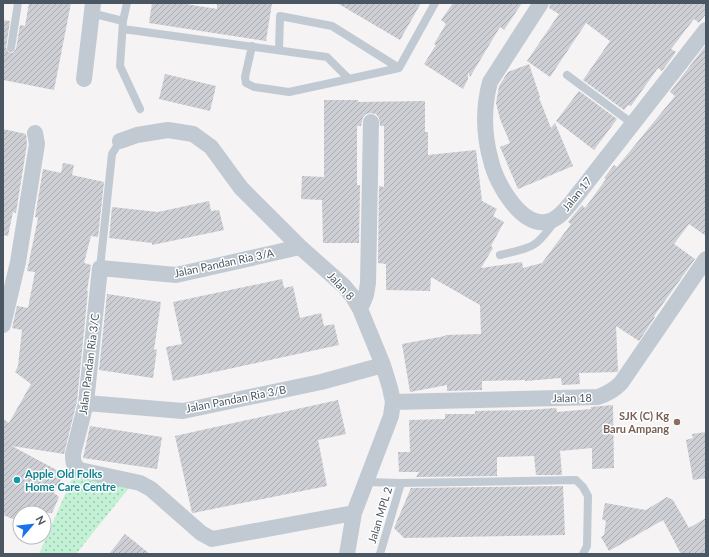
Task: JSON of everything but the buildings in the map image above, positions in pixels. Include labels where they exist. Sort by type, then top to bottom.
[{"type":"street","name":"Jalan 17","points":[[541,3],[490,82],[486,96],[485,111],[487,143],[491,162],[497,179],[506,195],[525,216],[532,220],[541,222],[550,221],[558,217],[571,204],[706,30]]},
{"type":"street","points":[[84,80],[92,8]]},
{"type":"street","points":[[360,309],[366,295],[368,283],[371,122]]},
{"type":"street","name":"Jalan 8","points":[[120,140],[137,135],[168,130],[193,134],[212,147],[241,188],[300,247],[344,286],[360,309],[383,365],[393,402],[391,416],[354,513],[347,554]]},
{"type":"street","points":[[3,325],[18,262],[37,144],[35,132]]},
{"type":"street","name":"Jalan Pandan Ria 3/A","points":[[100,268],[176,275],[300,247]]},
{"type":"street","name":"Jalan 18","points":[[393,402],[598,397],[607,394],[621,383],[706,260]]},
{"type":"street","name":"Jalan Pandan Ria 3/C","points":[[100,268],[86,403],[73,454],[72,462],[75,467],[80,470],[140,483],[151,489],[201,533],[212,539],[354,513]]},
{"type":"street","name":"Jalan Pandan Ria 3/B","points":[[86,403],[183,411],[321,382],[383,365]]},
{"type":"lane","points":[[10,48],[18,3]]},
{"type":"lane","points":[[127,3],[123,25],[120,66],[140,109]]},
{"type":"lane","points":[[252,46],[245,77],[246,83],[254,87],[288,92],[399,68],[435,3]]},
{"type":"lane","points":[[92,8],[123,25],[327,57],[349,79]]},
{"type":"lane","points":[[279,50],[280,16],[332,26],[399,68]]},
{"type":"lane","points":[[567,75],[633,124]]},
{"type":"lane","points":[[100,268],[112,154],[120,140]]},
{"type":"lane","points":[[500,255],[529,248],[536,244],[542,239],[558,217]]},
{"type":"lane","points":[[367,482],[401,483],[576,480],[584,487],[588,496],[587,546],[583,554]]},
{"type":"lane","name":"Jalan MPL 2","points":[[380,554],[401,483]]},
{"type":"green space","points":[[74,474],[132,484],[76,554],[39,554],[43,545],[52,545],[52,524]]},
{"type":"place","name":"SJK (C) Kg Baru Ampang","points":[[677,422]]},
{"type":"place","name":"Apple Old Folks Home Care Centre","points":[[17,480]]}]
